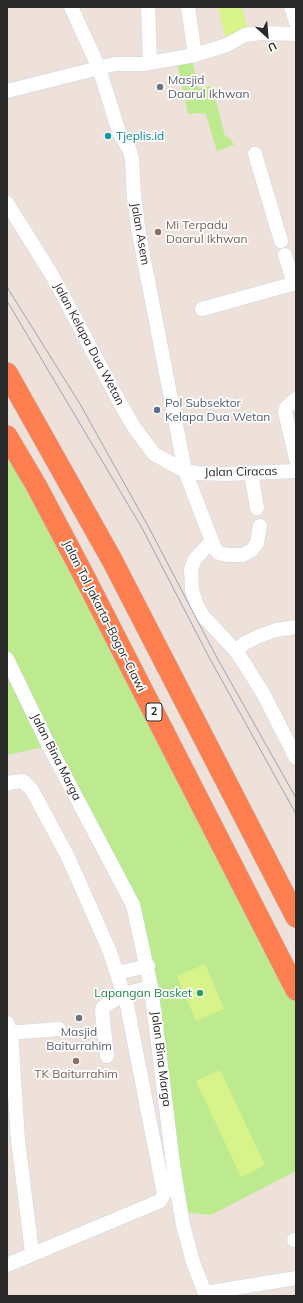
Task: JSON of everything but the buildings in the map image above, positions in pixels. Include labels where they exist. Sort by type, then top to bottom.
[{"type":"highway","points":[[7,373],[112,560],[296,917]]},
{"type":"highway","name":"Jalan Tol Jakarta–Bogor–Ciawi","points":[[7,436],[36,485],[83,574],[296,990]]},
{"type":"street","name":"Jalan Asem","points":[[71,7],[99,68],[119,132],[130,151],[132,159],[138,234],[185,471],[212,541]]},
{"type":"street","points":[[148,7],[150,63]]},
{"type":"street","points":[[188,7],[195,55]]},
{"type":"street","points":[[292,7],[296,22]]},
{"type":"street","points":[[7,91],[121,63],[150,63],[195,55],[227,45],[245,35],[262,33],[296,34]]},
{"type":"street","points":[[255,154],[281,241]]},
{"type":"street","name":"Jalan Kelapa Dua Wetan","points":[[7,203],[52,275],[93,354],[134,427],[154,454],[185,471]]},
{"type":"street","points":[[202,309],[295,284],[286,255]]},
{"type":"street","points":[[296,399],[286,408],[285,412],[296,460]]},
{"type":"street","name":"Jalan Ciracas","points":[[185,471],[226,474],[296,471]]},
{"type":"street","points":[[251,473],[257,508]]},
{"type":"street","points":[[260,526],[255,547],[243,555],[226,555],[219,553],[215,549],[212,541],[195,559],[191,569],[192,590],[202,615],[236,651],[264,695],[296,758]]},
{"type":"street","points":[[236,651],[245,643],[259,636],[276,630],[296,627]]},
{"type":"street","name":"Jalan Bina Marga","points":[[7,659],[49,746],[133,905],[148,966],[174,1172],[183,1225],[193,1262],[205,1295]]},
{"type":"street","points":[[7,784],[12,782],[23,782],[32,790],[68,857],[110,952],[127,1005],[163,1197],[160,1201],[7,1265]]},
{"type":"street","points":[[117,973],[148,966]]},
{"type":"street","points":[[108,1056],[102,1009],[124,994],[151,987]]},
{"type":"street","points":[[32,1254],[12,1143],[8,1029],[60,1029]]},
{"type":"street","points":[[205,1295],[296,1278]]},
{"type":"green space","points":[[218,7],[242,7],[248,31],[225,36]]},
{"type":"green space","points":[[192,59],[198,88],[210,86],[213,90],[225,136],[230,138],[234,145],[217,151],[206,115],[204,113],[188,114],[177,62]]},
{"type":"green space","points":[[7,436],[296,990],[296,1171],[211,1215],[181,1212],[133,905],[49,746],[7,755]]},
{"type":"green space","name":"Lapangan Basket","points":[[205,964],[224,1009],[196,1021],[177,976]]},
{"type":"green space","points":[[220,1070],[265,1165],[241,1177],[196,1081]]},
{"type":"tram line","points":[[7,287],[80,404],[148,526],[216,656],[296,798]]},
{"type":"tram line","points":[[7,301],[142,528],[210,659],[296,814]]},
{"type":"place","name":"Masjid Daarul Ikhwan","points":[[160,87]]},
{"type":"place","name":"Tjeplis.id","points":[[108,136]]},
{"type":"place","name":"Mi Terpadu Daarul Ikhwan","points":[[158,232]]},
{"type":"place","name":"Pol Subsektor Kelapa Dua Wetan","points":[[157,410]]},
{"type":"place","name":"Lapangan Basket","points":[[200,993]]},
{"type":"place","name":"Masjid Baiturrahim","points":[[79,1018]]},
{"type":"place","name":"TK Baiturrahim","points":[[76,1061]]}]
